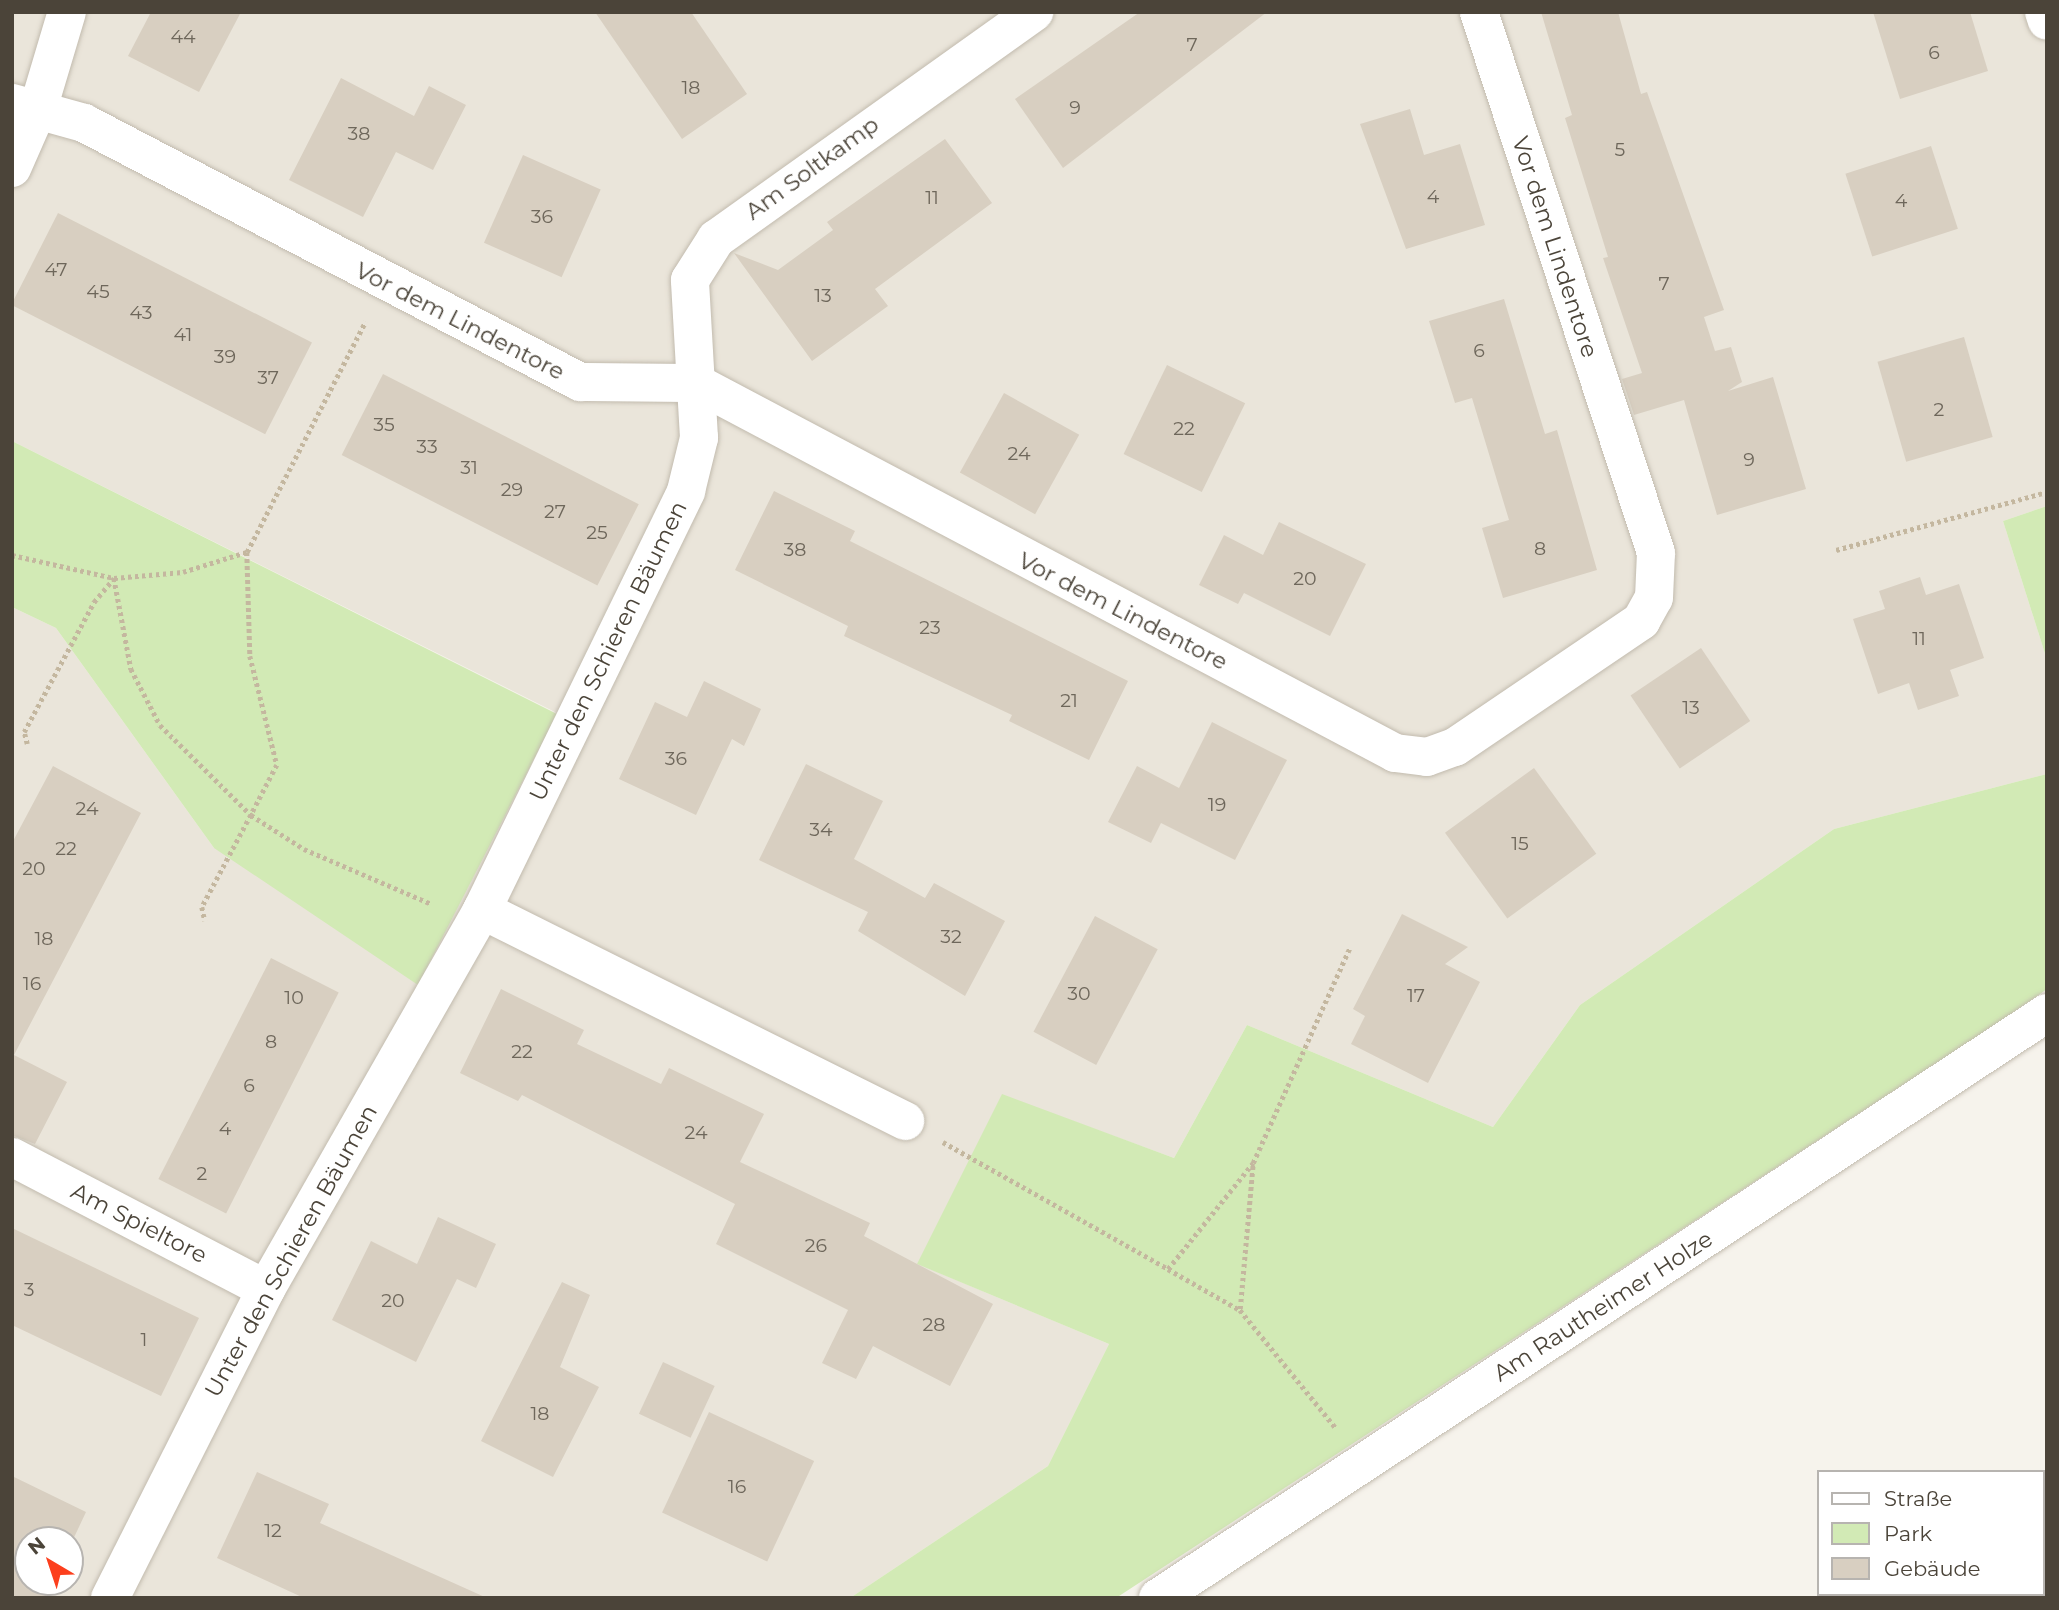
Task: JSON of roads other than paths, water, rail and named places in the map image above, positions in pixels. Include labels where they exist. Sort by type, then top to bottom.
[{"type":"street","points":[[12,168],[25,106],[67,12]]},
{"type":"street","name":"Am Soltkamp","points":[[696,383],[690,280],[716,239],[1034,12]]},
{"type":"street","name":"Vor dem Lindentore","points":[[25,106],[84,123],[385,283],[580,382],[696,383],[1395,753],[1427,757],[1455,747],[1641,621],[1654,598],[1656,554],[1479,12]]},
{"type":"street","points":[[2044,12],[2047,21]]},
{"type":"street","name":"Unter den Schieren Bäumen","points":[[110,1598],[266,1289],[482,909],[686,491],[699,438],[696,383]]},
{"type":"street","points":[[482,909],[905,1121]]},
{"type":"street","name":"Am Rautheimer Holze","points":[[1158,1598],[2047,1013]]},
{"type":"street","name":"Am Spieltore","points":[[12,1157],[266,1289]]}]
